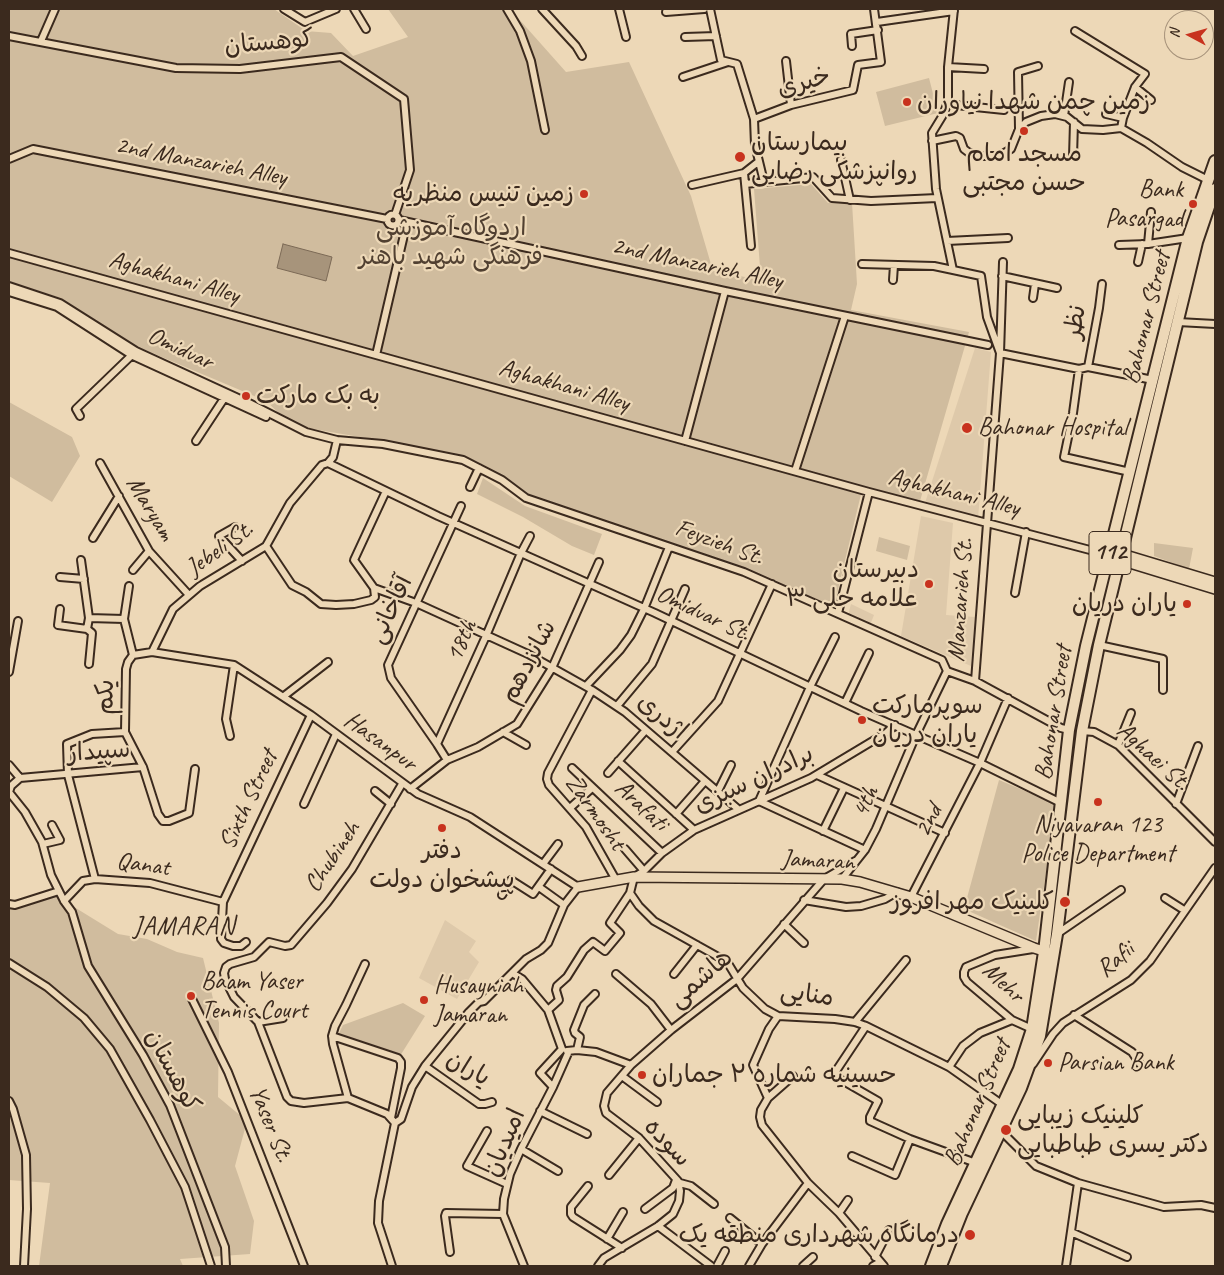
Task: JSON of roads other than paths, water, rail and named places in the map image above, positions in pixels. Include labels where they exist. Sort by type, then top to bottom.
[{"type":"main road","name":"Bahonar Street","points":[[941,1266],[962,1213],[1029,1069],[1040,1036],[1044,951],[1057,934],[1082,731],[1116,556],[1130,472],[1188,238],[1215,161]]},
{"type":"main road","name":"Bahonar Street","points":[[931,1266],[947,1224],[1003,1106],[1032,1030],[1044,951],[1069,730],[1086,646],[1116,556],[1178,322],[1197,242],[1215,192]]},
{"type":"main road","points":[[1116,556],[1215,582]]},
{"type":"main road","points":[[1116,556],[1215,590]]},
{"type":"main road","points":[[1069,730],[1082,731]]},
{"type":"main road","name":"Jamaran","points":[[578,887],[634,877],[842,879],[897,892],[1044,951]]},
{"type":"street","points":[[41,41],[55,9]]},
{"type":"street","points":[[284,9],[305,22],[336,9]]},
{"type":"street","points":[[354,9],[366,29]]},
{"type":"street","points":[[507,9],[520,31],[531,61],[545,130]]},
{"type":"street","points":[[542,9],[576,46],[582,56]]},
{"type":"street","points":[[620,9],[626,37]]},
{"type":"street","points":[[666,12],[704,9]]},
{"type":"street","points":[[710,9],[721,60],[737,64],[754,119],[755,145],[764,182]]},
{"type":"street","name":"خیری","points":[[754,119],[791,105],[853,90],[858,65],[881,62],[874,9]]},
{"type":"street","points":[[862,264],[934,266],[953,270],[937,198],[932,133],[943,115],[948,102],[948,66],[954,10],[877,22]]},
{"type":"street","points":[[852,46],[851,34],[878,30]]},
{"type":"street","points":[[1075,31],[1145,74],[1135,87],[1121,128]]},
{"type":"street","name":"کوهستان","points":[[9,36],[176,68],[240,69],[341,57],[404,100],[410,170],[397,217]]},
{"type":"street","points":[[685,37],[716,36]]},
{"type":"street","points":[[786,61],[791,105]]},
{"type":"street","points":[[683,77],[728,62]]},
{"type":"street","points":[[948,66],[984,69]]},
{"type":"street","points":[[1019,130],[1018,72],[1038,66]]},
{"type":"street","points":[[1064,116],[1069,82]]},
{"type":"street","points":[[1135,87],[1151,100]]},
{"type":"street","points":[[948,102],[956,105],[1004,110]]},
{"type":"street","points":[[932,141],[959,136],[964,148],[968,152],[982,156],[999,156],[1011,149],[1019,130],[1026,122],[1041,116],[1055,114],[1064,116],[1082,129],[1103,130],[1121,128],[1182,167],[1208,180]]},
{"type":"street","points":[[1106,114],[1123,118]]},
{"type":"street","points":[[1073,157],[1074,122]]},
{"type":"street","name":"2nd Manzarieh Alley","points":[[9,159],[33,149],[388,219]]},
{"type":"street","points":[[841,160],[850,200]]},
{"type":"street","points":[[692,185],[744,173],[758,162]]},
{"type":"street","points":[[744,173],[751,246]]},
{"type":"street","points":[[745,184],[813,177],[832,198],[850,200],[937,198]]},
{"type":"street","points":[[1138,262],[1145,244],[1151,212]]},
{"type":"street","points":[[392,214],[397,217],[397,224],[393,226],[388,223],[388,219],[392,214]]},
{"type":"street","name":"2nd Manzarieh Alley","points":[[397,217],[407,222],[725,291],[988,345]]},
{"type":"street","points":[[376,355],[407,222]]},
{"type":"street","points":[[947,241],[1008,238]]},
{"type":"street","points":[[1119,245],[1145,244],[1188,238]]},
{"type":"street","name":"Aghakhani Alley","points":[[9,253],[869,492],[1116,556]]},
{"type":"street","points":[[1003,262],[1000,353],[1079,369],[1088,367],[1153,380]]},
{"type":"street","points":[[893,280],[894,265]]},
{"type":"street","name":"Manzarieh St.","points":[[953,270],[981,276],[987,317],[1000,353],[975,681]]},
{"type":"street","points":[[1002,276],[1057,288]]},
{"type":"street","points":[[1033,298],[1035,284]]},
{"type":"street","name":"نظر","points":[[1088,367],[1100,308],[1102,284]]},
{"type":"street","points":[[9,286],[58,305],[134,353],[225,397],[305,434],[337,441],[331,460]]},
{"type":"street","points":[[685,441],[725,291]]},
{"type":"street","points":[[9,292],[42,299]]},
{"type":"street","points":[[795,471],[845,316]]},
{"type":"street","points":[[1178,322],[1215,324]]},
{"type":"street","points":[[80,416],[76,409],[134,353]]},
{"type":"street","name":"Omidvar","points":[[134,353],[249,403],[305,434]]},
{"type":"street","points":[[1079,369],[1064,457],[1130,472]]},
{"type":"street","points":[[196,441],[225,397]]},
{"type":"street","name":"Feyzieh St.","points":[[337,441],[383,444],[463,460],[502,480],[526,498],[744,572],[838,613],[942,660],[947,671],[975,681],[1061,728],[1069,730]]},
{"type":"street","name":"Omidvar St.","points":[[331,460],[386,491],[454,523],[1061,803]]},
{"type":"street","name":"Jebeli St.","points":[[152,652],[172,609],[200,586],[266,546],[290,503],[322,465],[331,460]]},
{"type":"street","name":"Maryam","points":[[100,463],[149,551],[189,596]]},
{"type":"street","points":[[470,487],[479,468]]},
{"type":"street","points":[[266,546],[292,585],[306,592],[321,604],[336,606],[370,600],[375,596],[374,588],[354,560],[386,491]]},
{"type":"street","points":[[838,613],[869,492]]},
{"type":"street","points":[[93,538],[119,496]]},
{"type":"street","name":"آقاخانی","points":[[447,760],[391,678],[388,672],[388,665],[461,506]]},
{"type":"street","points":[[235,527],[219,536],[242,561]]},
{"type":"street","points":[[1015,593],[1026,532]]},
{"type":"street","name":"18th","points":[[437,744],[530,536]]},
{"type":"street","name":"Zarmosht","points":[[616,880],[586,828],[550,786],[547,779],[548,773],[589,688],[631,635],[644,609],[669,546]]},
{"type":"street","points":[[134,570],[149,551]]},
{"type":"street","points":[[81,560],[89,618],[87,629]]},
{"type":"street","name":"شانزدهم","points":[[410,789],[447,760],[478,746],[518,724],[552,668],[599,562]]},
{"type":"street","points":[[60,577],[84,579]]},
{"type":"street","points":[[672,752],[718,701],[772,584]]},
{"type":"street","name":"یکم","points":[[129,586],[124,619],[133,655]]},
{"type":"street","name":"اژدری","points":[[374,588],[416,603],[528,654],[589,688],[617,706],[738,809]]},
{"type":"street","points":[[617,706],[652,664],[685,589]]},
{"type":"street","points":[[60,609],[58,625],[87,629],[92,633],[88,664]]},
{"type":"street","points":[[89,618],[124,619]]},
{"type":"street","points":[[9,672],[18,621]]},
{"type":"street","points":[[835,637],[810,687],[759,801],[865,850]]},
{"type":"street","points":[[1099,645],[1163,659],[1163,690]]},
{"type":"street","name":"یکم","points":[[143,767],[125,732],[126,669],[133,655],[152,652]]},
{"type":"street","name":"Hasanpur","points":[[152,652],[234,665],[311,715],[402,784],[424,798],[470,817],[578,887]]},
{"type":"street","points":[[845,703],[869,653]]},
{"type":"street","points":[[284,696],[328,662]]},
{"type":"street","points":[[230,736],[226,720],[234,665]]},
{"type":"street","name":"4th","points":[[842,879],[865,850],[876,829],[916,735],[947,671]]},
{"type":"street","name":"2nd","points":[[911,897],[980,764],[1008,698]]},
{"type":"street","points":[[1118,746],[1131,713]]},
{"type":"street","name":"Sixth Street","points":[[223,902],[311,715]]},
{"type":"street","name":"برادران سبزی","points":[[634,877],[644,871],[662,853],[694,830],[816,775],[895,726]]},
{"type":"street","points":[[608,773],[646,731]]},
{"type":"street","name":"Aghaei St.","points":[[1082,731],[1094,732],[1118,746],[1215,842]]},
{"type":"street","points":[[95,879],[68,774],[67,744],[92,734],[125,732]]},
{"type":"street","points":[[503,732],[526,746]]},
{"type":"street","points":[[304,804],[336,734]]},
{"type":"street","points":[[1176,804],[1198,746]]},
{"type":"street","points":[[618,761],[694,830]]},
{"type":"street","points":[[9,765],[20,778]]},
{"type":"street","points":[[718,791],[731,766]]},
{"type":"street","name":"سپیدار","points":[[20,778],[143,767],[158,814],[162,821],[166,822],[189,813],[195,769]]},
{"type":"street","name":"Arafati","points":[[572,768],[662,853]]},
{"type":"street","points":[[816,775],[945,834]]},
{"type":"street","name":"کوهستان","points":[[20,778],[11,786],[9,792],[25,812],[43,844],[51,875],[64,901],[72,912],[88,966],[143,1055],[170,1105],[225,1247],[226,1266]]},
{"type":"street","points":[[676,814],[705,781]]},
{"type":"street","name":"Chubineh","points":[[258,1022],[234,997],[225,980],[226,967],[254,957],[269,942],[285,946],[291,945],[327,903],[352,869],[402,784]]},
{"type":"street","points":[[570,808],[592,788]]},
{"type":"street","points":[[823,831],[844,788]]},
{"type":"street","points":[[375,791],[391,804]]},
{"type":"street","points":[[43,844],[60,840],[52,825]]},
{"type":"street","points":[[543,864],[558,844]]},
{"type":"street","points":[[624,848],[644,871]]},
{"type":"street","name":"هاشمی","points":[[604,1106],[607,1093],[631,1065],[671,1030],[737,979],[824,879],[855,861]]},
{"type":"street","name":"Rafii","points":[[1029,1069],[1053,1034],[1063,1023],[1131,980],[1140,972],[1150,961],[1215,868]]},
{"type":"street","points":[[502,895],[511,880],[533,894],[551,869]]},
{"type":"street","points":[[548,1010],[558,1000],[557,986],[567,977],[584,950],[593,942],[605,951],[620,933],[610,923],[630,893],[634,877]]},
{"type":"street","name":"Qanat","points":[[64,901],[83,881],[95,879],[150,883],[223,902]]},
{"type":"street","points":[[539,887],[564,905]]},
{"type":"street","points":[[393,1121],[400,1119],[412,1086],[425,1066],[469,1012],[479,1002],[484,1001],[526,960],[541,950],[548,942],[564,905],[578,887]]},
{"type":"street","points":[[1057,934],[1121,890]]},
{"type":"street","points":[[9,904],[15,905],[59,891]]},
{"type":"street","points":[[804,900],[846,907],[862,906],[885,899],[897,892]]},
{"type":"street","name":"منایی","points":[[630,893],[639,906],[654,921],[722,959],[729,965],[751,997],[765,1009],[778,1016],[855,1022],[866,1026],[949,1067],[1003,1106]]},
{"type":"street","points":[[1165,898],[1184,910]]},
{"type":"street","points":[[223,902],[221,939],[224,943],[233,946],[241,946],[246,942]]},
{"type":"street","points":[[784,924],[804,943]]},
{"type":"street","points":[[674,974],[696,945]]},
{"type":"street","name":"Mehr","points":[[1032,1030],[1012,1020],[967,982],[964,972],[966,967],[995,955],[1044,951]]},
{"type":"street","points":[[855,1022],[906,960]]},
{"type":"street","name":"کوهستان","points":[[9,963],[47,987],[84,1018],[110,1049],[150,1120],[184,1187],[211,1266]]},
{"type":"street","points":[[348,1098],[332,1036],[365,964]]},
{"type":"street","points":[[512,973],[522,979],[548,1010],[562,1049],[569,1052],[577,1050],[596,1052],[631,1065]]},
{"type":"street","points":[[616,974],[650,1004],[671,1030]]},
{"type":"street","points":[[577,1050],[580,1037],[574,1030],[584,1005],[595,994]]},
{"type":"street","name":"Yaser St.","points":[[192,999],[228,1072],[304,1266]]},
{"type":"street","points":[[1074,1015],[1132,1052],[1140,1064]]},
{"type":"street","points":[[768,1098],[753,1065],[769,1028],[778,1016]]},
{"type":"street","points":[[283,1018],[258,1022],[287,1097],[291,1101],[304,1103],[348,1098],[387,1114],[393,1121]]},
{"type":"street","points":[[949,1067],[963,1046],[980,1034],[1012,1020]]},
{"type":"street","points":[[866,1026],[836,1071],[836,1075],[878,1101],[870,1117],[872,1122],[910,1140],[976,1163]]},
{"type":"street","points":[[332,1036],[398,1058],[400,1062],[401,1068],[378,1213],[378,1223],[392,1266]]},
{"type":"street","name":"امیدیان","points":[[524,1266],[504,1214],[504,1199],[507,1184],[521,1149],[553,1087],[540,1073],[562,1049]]},
{"type":"street","points":[[553,1087],[569,1052]]},
{"type":"street","name":"یاران","points":[[425,1066],[479,1104],[492,1102]]},
{"type":"street","points":[[622,1076],[657,1102]]},
{"type":"street","points":[[792,1076],[768,1098],[761,1110],[762,1125],[808,1183],[839,1213],[880,1262]]},
{"type":"street","points":[[9,1101],[26,1156],[27,1209],[24,1266]]},
{"type":"street","name":"سوده","points":[[598,1266],[604,1258],[658,1226],[673,1214],[679,1201],[678,1182],[639,1138],[606,1113],[604,1106]]},
{"type":"street","points":[[540,1111],[587,1134]]},
{"type":"street","points":[[487,1131],[467,1166],[507,1184]]},
{"type":"street","points":[[1001,1131],[1036,1166],[1078,1182],[1164,1207],[1201,1205],[1215,1208]]},
{"type":"street","points":[[609,1175],[639,1138]]},
{"type":"street","points":[[852,1156],[895,1176],[910,1140]]},
{"type":"street","points":[[521,1149],[558,1170]]},
{"type":"street","points":[[645,1209],[678,1182],[691,1186],[714,1204]]},
{"type":"street","points":[[1066,1266],[1078,1182]]},
{"type":"street","points":[[749,1266],[762,1244],[808,1183]]},
{"type":"street","points":[[588,1186],[571,1207],[570,1214],[622,1248]]},
{"type":"street","points":[[839,1213],[848,1200]]},
{"type":"street","points":[[607,1239],[623,1212]]},
{"type":"street","points":[[450,1252],[446,1213],[504,1214]]},
{"type":"street","points":[[730,1218],[762,1244]]},
{"type":"street","points":[[658,1226],[706,1265]]},
{"type":"street","points":[[873,1266],[880,1262],[889,1230]]},
{"type":"street","points":[[1071,1232],[1127,1257]]},
{"type":"street","points":[[717,1266],[725,1251]]},
{"type":"street","points":[[802,1266],[813,1257]]},
{"type":"place","name":"زمین چمن شهدا نیاوران","points":[[907,102]]},
{"type":"place","name":"مسجد امام حسن مجتبی","points":[[1024,131]]},
{"type":"place","name":"بیمارستان روانپزشکی رضایی","points":[[740,157]]},
{"type":"place","name":"زمین تنیس منظریه","points":[[584,194]]},
{"type":"place","name":"Bank Pasargad","points":[[1193,204]]},
{"type":"place","name":"به بک مارکت","points":[[246,396]]},
{"type":"place","name":"Bahonar Hospital","points":[[967,428]]},
{"type":"place","name":"دبیرستان علامه حلی ۳","points":[[929,584]]},
{"type":"place","name":"یاران دریان","points":[[1187,604]]},
{"type":"place","name":"سوپرمارکت یاران دریان","points":[[862,720]]},
{"type":"place","name":"Niyavaran 123 Police Department","points":[[1098,802]]},
{"type":"place","name":"دفتر پیشخوان دولت","points":[[442,828]]},
{"type":"place","name":"کلینیک مهر افروز","points":[[1065,902]]},
{"type":"place","name":"Baam Yaser Tennis Court","points":[[191,996]]},
{"type":"place","name":"Husayniah Jamaran","points":[[424,1000]]},
{"type":"place","name":"Parsian Bank","points":[[1048,1063]]},
{"type":"place","name":"حسینیه شماره ۲ جماران","points":[[642,1075]]},
{"type":"place","name":"کلینیک زیبایی دکتر یسری طباطبایی","points":[[1006,1130]]},
{"type":"place","name":"درمانگاه شهرداری منطقه یک","points":[[970,1235]]},
{"type":"district","name":"JAMARAN","points":[[184,927]]},
{"type":"park label","name":"اردوگاه آموزشی فرهنگی شهید باهنر","points":[[451,242]]}]
